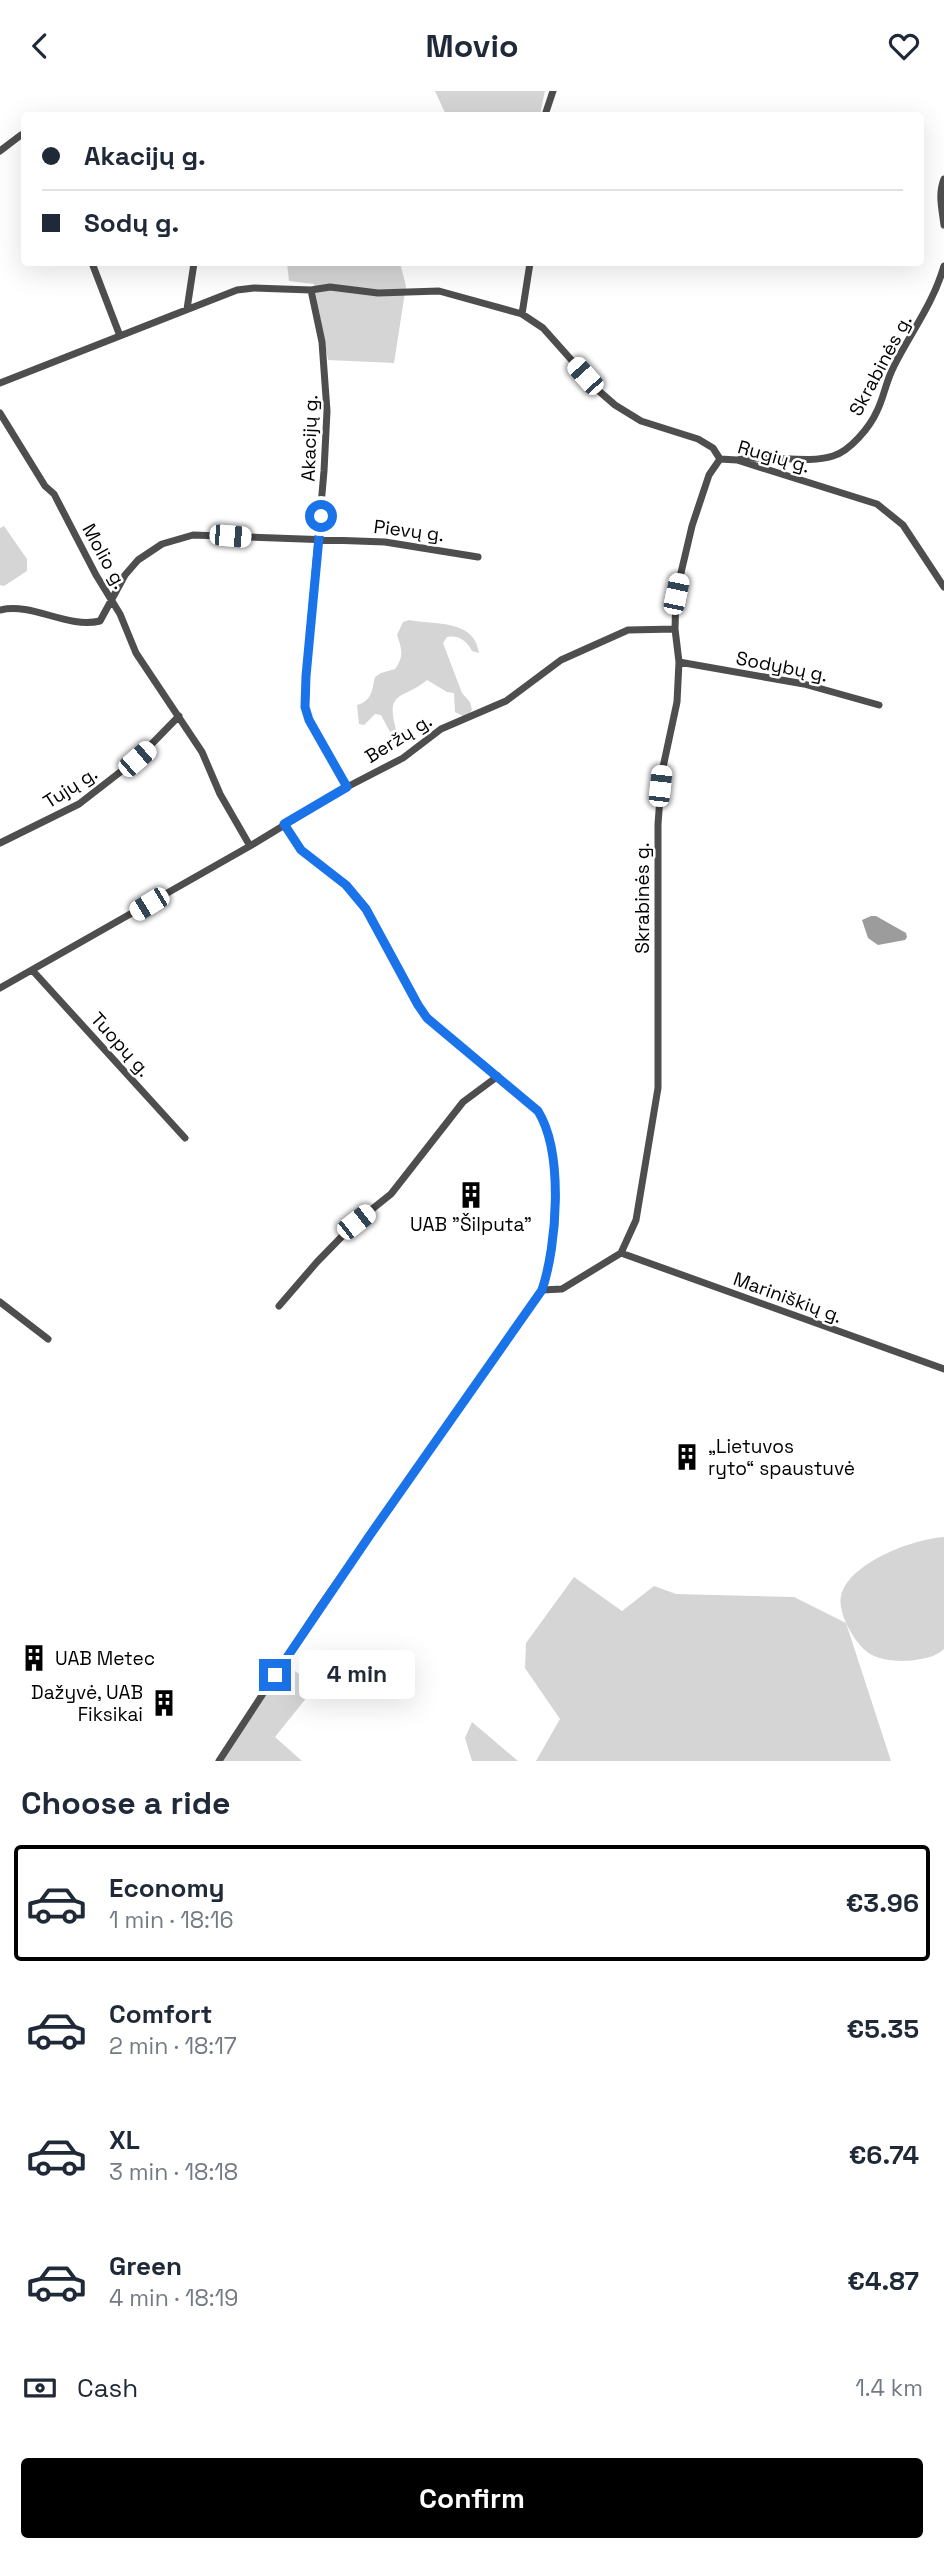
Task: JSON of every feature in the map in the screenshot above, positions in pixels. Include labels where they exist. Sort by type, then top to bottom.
[{"type":"street","points":[[546,112],[553,91]]},
{"type":"street","points":[[0,151],[20,135]]},
{"type":"street","points":[[944,179],[940,201],[944,225]]},
{"type":"street","points":[[93,266],[120,336]]},
{"type":"street","points":[[187,309],[194,266]]},
{"type":"street","points":[[0,383],[237,290],[311,290],[330,287],[378,293],[439,291],[522,314],[530,266]]},
{"type":"street","name":"Skrabinės g.","points":[[737,460],[758,457],[820,459],[841,453],[877,412],[886,381],[927,311],[944,266]]},
{"type":"street","name":"Akacijų g.","points":[[311,290],[322,342],[326,388],[324,471],[305,707],[309,720],[347,787]]},
{"type":"street","name":"Rugių g.","points":[[522,314],[543,328],[600,392],[615,405],[642,421],[698,439],[713,448],[720,459],[737,460],[877,504],[904,525],[944,587]]},
{"type":"street","name":"Molio g.","points":[[0,413],[45,486],[54,494],[120,614],[136,653],[202,752],[220,794],[250,846]]},
{"type":"street","name":"Skrabinės g.","points":[[621,1254],[636,1220],[658,1088],[658,824],[662,772],[677,702],[679,662],[675,629],[676,594],[685,552],[709,475],[720,459]]},
{"type":"street","name":"Pievų g.","points":[[0,610],[18,610],[85,623],[100,621],[125,575],[138,560],[175,539],[211,534],[415,545],[478,557]]},
{"type":"street","name":"Beržų g.","points":[[0,988],[250,846],[347,787],[403,758],[441,729],[506,701],[561,660],[628,630],[675,629]]},
{"type":"street","name":"Sodybų g.","points":[[679,662],[804,684],[878,705]]},
{"type":"street","name":"Tujų g.","points":[[0,843],[79,804],[137,759],[179,716]]},
{"type":"street","points":[[219,1761],[317,1611],[542,1290],[554,1245],[552,1153],[548,1128],[538,1111],[427,1018],[366,909],[346,885],[301,850],[284,824]]},
{"type":"street","name":"Tuopų g.","points":[[33,971],[185,1138]]},
{"type":"street","points":[[279,1306],[356,1222],[391,1194],[463,1101],[498,1076]]},
{"type":"street","points":[[542,1290],[562,1289],[621,1254]]},
{"type":"street","name":"Mariniškių g.","points":[[621,1254],[944,1369]]},
{"type":"street","points":[[0,1302],[48,1339]]},
{"type":"shaded area","points":[[435,91],[545,91],[541,112],[445,112]]},
{"type":"shaded area","points":[[287,266],[401,266],[406,286],[394,363],[328,360],[314,284],[289,281]]},
{"type":"shaded area","points":[[4,526],[27,559],[27,571],[4,586],[0,585],[0,528]]},
{"type":"shaded area","points":[[409,620],[462,629],[476,642],[479,653],[472,651],[459,638],[447,637],[443,643],[462,693],[470,702],[472,710],[463,716],[455,712],[454,693],[447,692],[427,680],[398,697],[393,708],[396,729],[390,732],[381,715],[375,714],[364,725],[359,724],[357,705],[368,698],[375,677],[395,669],[398,665],[401,653],[397,635],[403,622]]},
{"type":"shaded area","points":[[876,916],[906,933],[907,937],[905,940],[878,945],[868,938],[862,920]]},
{"type":"shaded area","points":[[944,1537],[944,1649],[931,1657],[910,1661],[887,1660],[872,1655],[860,1645],[845,1621],[841,1596],[846,1584],[869,1563],[884,1555],[916,1542]]},
{"type":"shaded area","points":[[574,1577],[622,1611],[654,1586],[676,1594],[794,1597],[846,1623],[891,1761],[536,1761],[560,1719],[525,1668],[526,1643]]},
{"type":"shaded area","points":[[285,1664],[316,1686],[275,1737],[302,1761],[223,1761]]},
{"type":"shaded area","points":[[472,1722],[518,1761],[472,1761],[465,1738]]},
{"type":"place","name":"UAB \"Šilputa\"","points":[[471,1195]]},
{"type":"place","name":"„Lietuvos ryto“ spaustuvė","points":[[687,1457]]},
{"type":"place","name":"UAB Metec","points":[[34,1658]]},
{"type":"place","name":"Dažyvė, UAB Fiksikai","points":[[164,1703]]},
{"type":"route","points":[[275,1675],[542,1290],[554,1245],[552,1153],[548,1128],[538,1111],[427,1018],[366,909],[346,885],[301,850],[284,824],[347,787],[309,720],[305,707],[321,516]]}]
